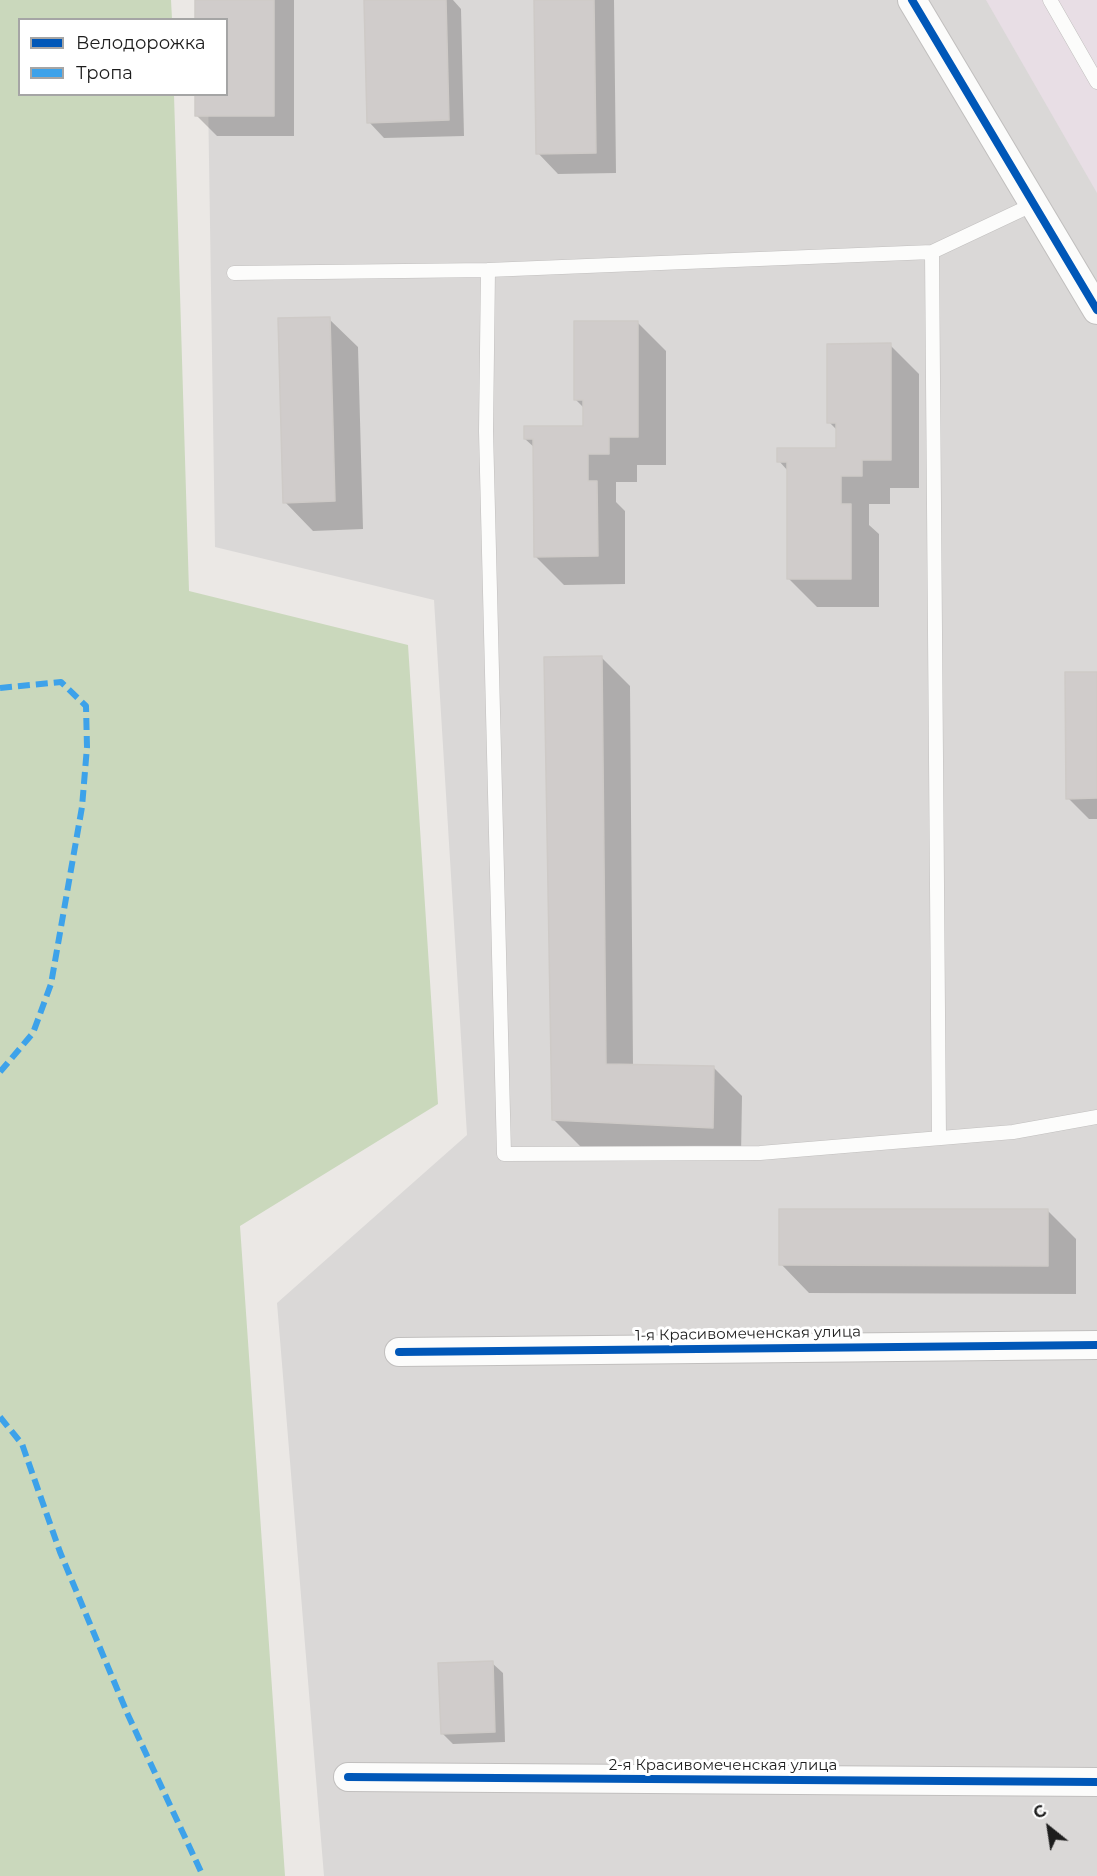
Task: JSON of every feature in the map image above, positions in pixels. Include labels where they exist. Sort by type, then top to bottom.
[{"type":"street","points":[[912,0],[1097,310]]},
{"type":"street","name":"1-я Красивомеченская улица","points":[[399,1352],[1097,1345]]},
{"type":"street","name":"2-я Красивомеченская улица","points":[[348,1777],[1097,1782]]},
{"type":"lane","points":[[1050,0],[1097,82]]},
{"type":"lane","points":[[234,273],[488,270],[932,252],[1034,204]]},
{"type":"lane","points":[[932,252],[939,1138]]},
{"type":"lane","points":[[488,270],[486,430],[504,1154],[760,1153],[1013,1132],[1097,1117]]},
{"type":"shaded area","points":[[207,0],[1097,0],[1097,1876],[324,1876],[277,1303],[467,1135],[434,600],[215,547],[208,96],[228,96],[228,18],[224,18]]},
{"type":"shaded area","points":[[986,0],[1097,0],[1097,193]]},
{"type":"green space","points":[[0,0],[171,0],[172,18],[18,18],[18,96],[174,96],[189,591],[408,645],[438,1104],[240,1226],[285,1876],[0,1876]]},
{"type":"building","points":[[195,0],[274,0],[274,116],[195,116],[195,96],[228,96],[228,18],[195,18]]},
{"type":"building","points":[[364,0],[446,0],[449,120],[367,123]]},
{"type":"building","points":[[534,0],[594,0],[596,153],[536,154]]},
{"type":"building","points":[[330,317],[335,501],[283,503],[278,318]]},
{"type":"building","points":[[574,321],[638,321],[638,437],[609,437],[609,454],[588,454],[588,481],[597,481],[598,556],[534,557],[533,439],[524,439],[524,426],[583,426],[583,400],[574,400]]},
{"type":"building","points":[[891,343],[891,460],[862,460],[862,476],[841,476],[841,504],[851,504],[851,579],[787,579],[787,462],[777,462],[777,448],[836,448],[836,423],[827,423],[827,344]]},
{"type":"building","points":[[602,656],[606,1064],[714,1066],[713,1128],[552,1120],[544,657]]},
{"type":"building","points":[[1065,672],[1097,672],[1097,798],[1066,799]]},
{"type":"building","points":[[779,1209],[1048,1209],[1048,1266],[779,1265]]},
{"type":"building","points":[[493,1661],[495,1732],[441,1734],[438,1663]]},
{"type":"marked path","points":[[0,688],[61,682],[86,706],[87,747],[82,807],[51,984],[33,1033],[0,1072]]},
{"type":"marked path","points":[[0,1417],[22,1444],[60,1552],[128,1715],[203,1876]]},
{"type":"cycle path","points":[[912,0],[1097,310]]},
{"type":"cycle path","points":[[399,1352],[1097,1345]]},
{"type":"cycle path","points":[[348,1777],[1097,1782]]}]
